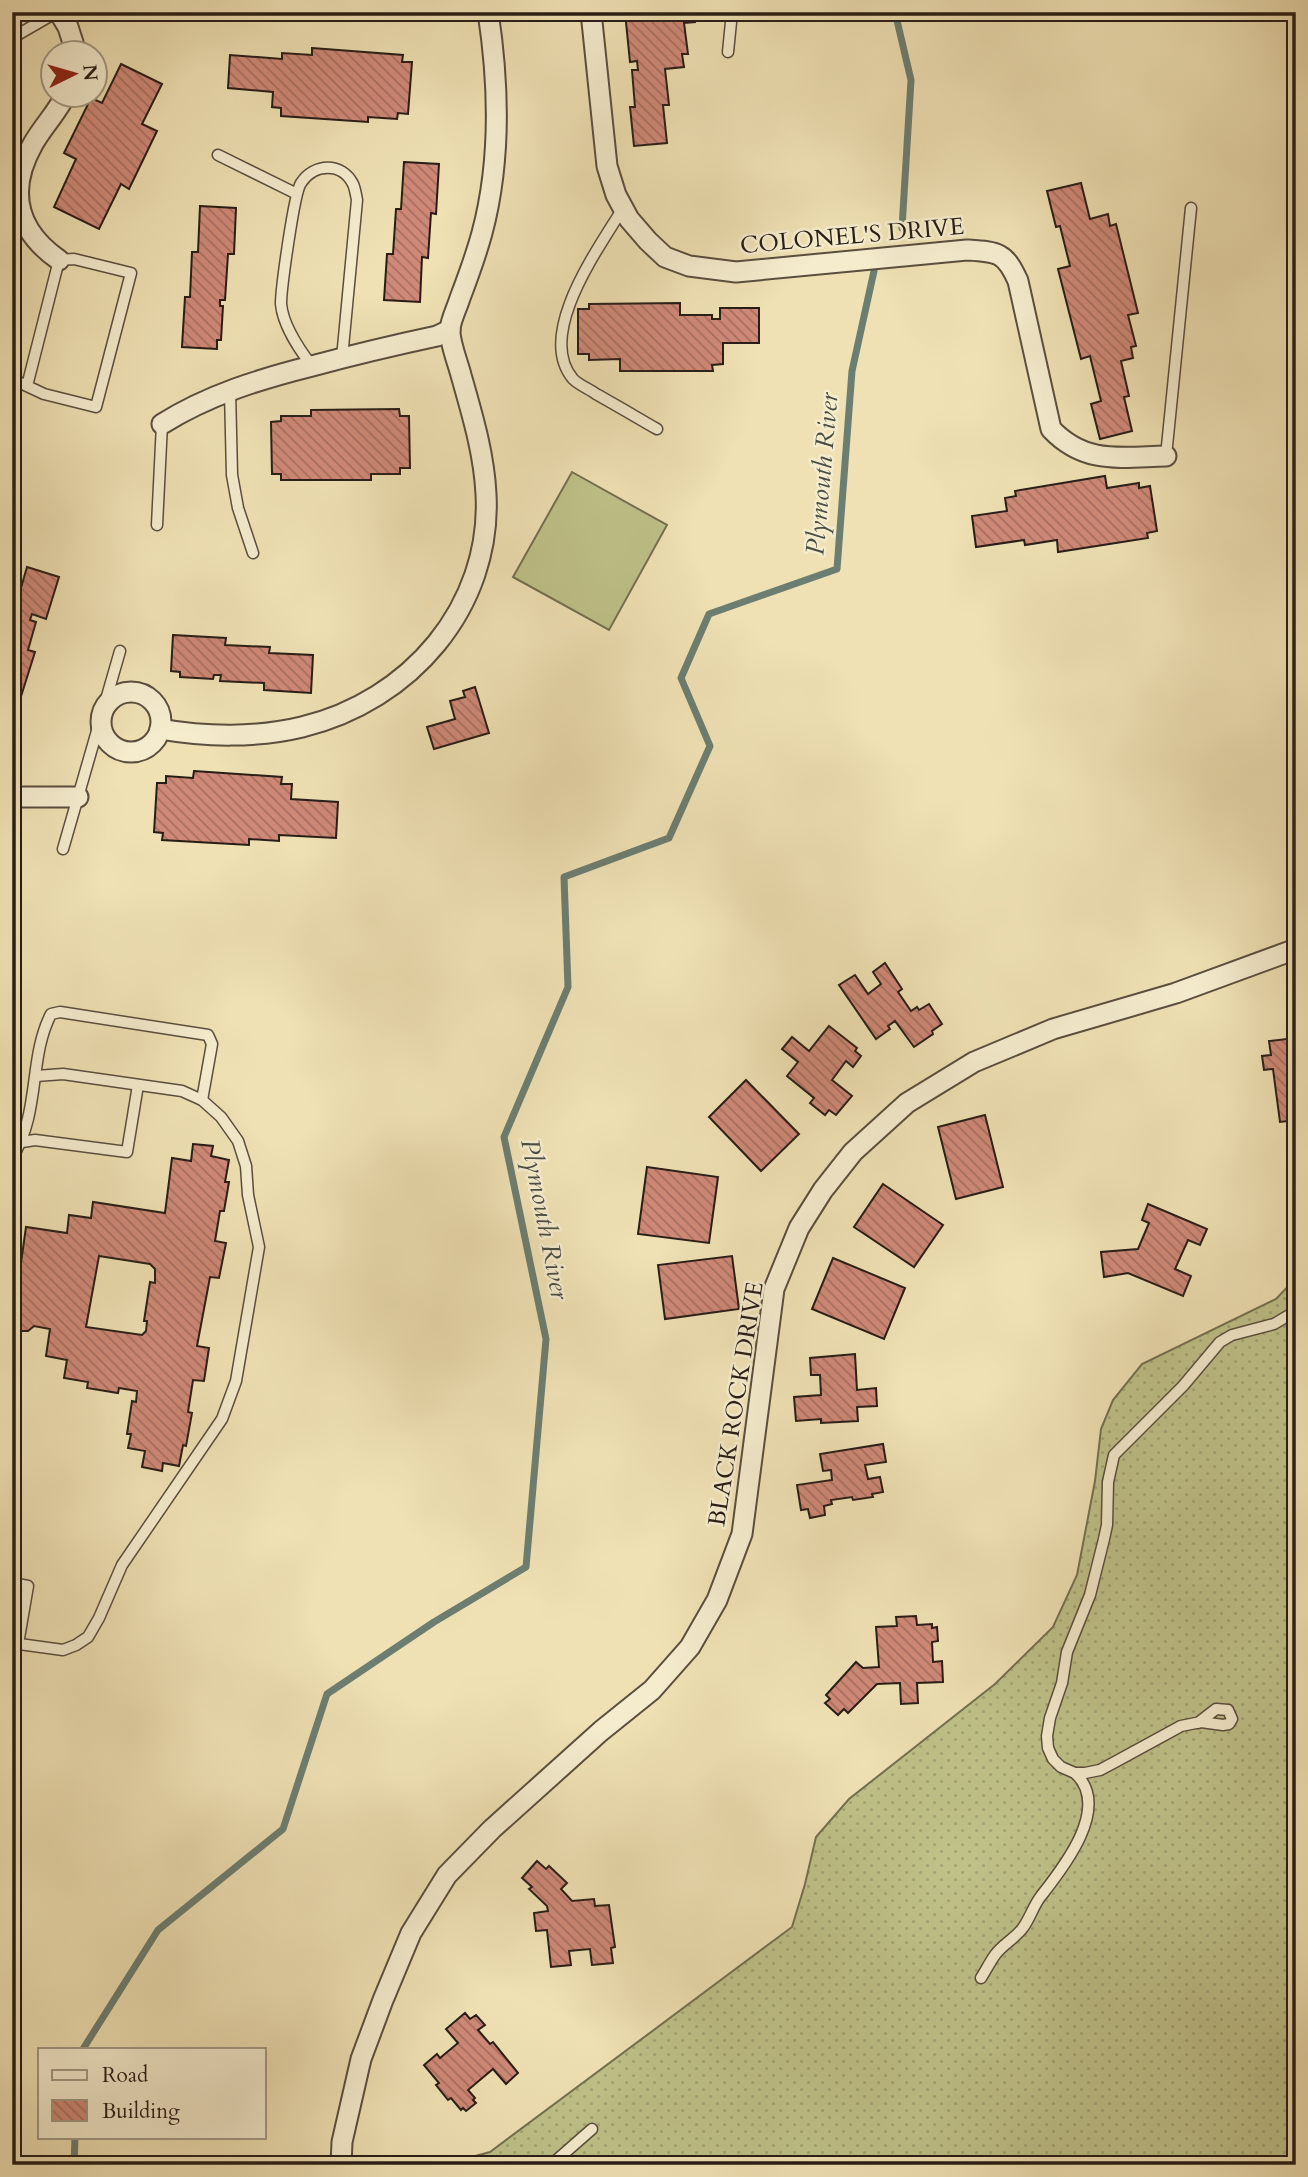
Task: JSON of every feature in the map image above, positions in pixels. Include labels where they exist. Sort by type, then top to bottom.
[{"type":"street","points":[[58,12],[72,38]]},
{"type":"street","points":[[160,729],[180,733],[251,734],[303,727],[351,710],[401,679],[434,649],[449,629],[464,601],[476,572],[487,521],[485,480],[480,443],[450,330],[482,232],[489,192],[496,104],[495,67],[488,12]]},
{"type":"street","name":"COLONEL'S DRIVE","points":[[591,12],[605,153],[616,195],[629,219],[665,257],[689,266],[736,272],[967,250],[989,251],[1002,256],[1010,264],[1018,281],[1051,429],[1063,442],[1091,455],[1108,458],[1166,456]]},
{"type":"street","points":[[59,108],[33,143],[22,168],[17,192],[21,216],[33,237],[60,260]]},
{"type":"street","points":[[162,424],[180,413],[258,380],[437,336],[450,330]]},
{"type":"street","points":[[130,692],[140,694],[149,698],[156,706],[160,715],[160,729],[152,744],[144,750],[124,752],[115,748],[103,734],[102,715],[112,699],[130,692]]},
{"type":"street","points":[[12,797],[78,797]]},
{"type":"street","name":"BLACK ROCK DRIVE","points":[[341,2165],[342,2142],[361,2059],[411,1933],[447,1875],[492,1829],[601,1731],[652,1690],[690,1647],[718,1600],[742,1534],[774,1289],[799,1228],[823,1189],[853,1152],[907,1103],[974,1062],[1052,1029],[1176,993],[1296,949]]},
{"type":"lane","points":[[12,38],[58,12]]},
{"type":"lane","points":[[728,52],[732,12]]},
{"type":"lane","points":[[218,155],[295,193]]},
{"type":"lane","points":[[312,366],[298,347],[281,305],[295,193],[306,177],[323,167],[344,173],[353,184],[357,200],[342,358]]},
{"type":"lane","points":[[623,208],[573,293],[565,318],[562,345],[566,368],[575,381],[656,429]]},
{"type":"lane","points":[[1166,456],[1191,208]]},
{"type":"lane","points":[[12,379],[44,394],[96,407],[131,273],[74,259],[60,260],[27,386]]},
{"type":"lane","points":[[230,391],[232,475],[238,508],[253,553]]},
{"type":"lane","points":[[157,525],[162,424]]},
{"type":"lane","points":[[64,849],[120,651]]},
{"type":"lane","points":[[12,1158],[22,1142],[31,1115],[43,1030],[51,1014],[60,1012],[208,1035],[212,1044],[202,1100]]},
{"type":"lane","points":[[12,1583],[28,1586],[15,1643],[63,1650],[88,1637],[122,1566],[222,1419],[236,1381],[259,1247],[248,1195],[246,1166],[238,1141],[221,1118],[202,1100],[182,1091],[63,1074],[36,1076]]},
{"type":"lane","points":[[22,1142],[35,1140],[127,1152],[138,1085]]},
{"type":"lane","points":[[981,1978],[996,1953],[1021,1930],[1056,1877],[1078,1843],[1087,1817],[1083,1780],[1075,1773],[1060,1767],[1053,1759],[1047,1736],[1062,1683],[1067,1652],[1090,1595],[1104,1539],[1109,1474],[1114,1455],[1183,1386],[1220,1342],[1240,1333],[1274,1324],[1296,1311]]},
{"type":"lane","points":[[1075,1773],[1100,1770],[1181,1726],[1213,1715]]},
{"type":"lane","points":[[551,2165],[592,2129]]},
{"type":"green space","points":[[572,472],[667,525],[609,630],[513,577]]},
{"type":"green space","points":[[1296,1278],[1296,2157],[1287,2165],[442,2165],[490,2152],[792,1927],[816,1837],[849,1799],[995,1684],[1053,1627],[1077,1575],[1095,1481],[1101,1429],[1113,1400],[1142,1364],[1276,1299]]},
{"type":"building","points":[[625,12],[694,12],[695,22],[684,23],[688,54],[682,54],[684,67],[665,69],[669,105],[663,105],[667,143],[634,146],[630,107],[635,107],[632,70],[638,70],[637,61],[630,62]]},
{"type":"building","points":[[312,48],[403,55],[402,62],[412,62],[408,114],[398,113],[397,119],[368,117],[368,122],[281,116],[281,108],[272,107],[273,92],[228,88],[230,55],[282,59],[282,53],[312,55]]},
{"type":"building","points":[[121,64],[162,84],[142,124],[157,131],[129,189],[121,184],[99,229],[54,207],[76,159],[64,153],[86,108],[108,108],[108,91]]},
{"type":"building","points":[[404,162],[439,164],[436,214],[431,213],[428,258],[422,257],[420,302],[384,300],[387,254],[393,254],[396,209],[401,209]]},
{"type":"building","points":[[1081,183],[1090,219],[1108,214],[1110,226],[1116,224],[1138,313],[1128,315],[1136,346],[1131,347],[1133,358],[1121,361],[1129,396],[1124,397],[1132,431],[1100,439],[1091,404],[1101,401],[1090,356],[1081,359],[1058,269],[1070,266],[1060,226],[1056,227],[1047,191]]},
{"type":"building","points":[[200,206],[236,208],[234,254],[228,254],[225,300],[220,300],[220,306],[223,306],[221,340],[217,340],[217,349],[182,347],[185,297],[190,297],[192,252],[198,252]]},
{"type":"building","points":[[680,303],[680,315],[712,315],[712,319],[720,319],[720,308],[759,308],[759,343],[723,343],[723,364],[712,365],[713,371],[620,371],[620,359],[589,360],[589,354],[578,354],[578,309],[589,309],[589,304]]},
{"type":"building","points":[[399,409],[400,416],[409,416],[410,468],[400,468],[400,474],[371,474],[371,480],[281,480],[281,474],[272,474],[271,422],[281,421],[281,416],[311,416],[311,410]]},
{"type":"building","points":[[1105,476],[1107,488],[1139,483],[1139,488],[1150,486],[1157,531],[1147,533],[1148,538],[1058,552],[1057,540],[1025,545],[1024,540],[976,547],[972,516],[1007,511],[1005,498],[1016,496],[1015,491]]},
{"type":"building","points":[[27,567],[59,577],[46,619],[32,614],[30,620],[36,622],[28,650],[35,652],[12,725],[12,604],[16,605]]},
{"type":"building","points":[[173,635],[226,638],[225,645],[270,647],[269,653],[313,655],[311,693],[264,690],[264,683],[220,681],[221,675],[214,675],[213,679],[180,677],[180,672],[171,671]]},
{"type":"building","points":[[475,687],[489,733],[434,749],[427,727],[455,719],[450,701],[465,697],[463,691]]},
{"type":"building","points":[[194,771],[282,777],[281,784],[292,784],[291,799],[338,802],[336,838],[279,835],[279,841],[249,839],[249,845],[162,840],[163,833],[154,832],[157,783],[166,783],[166,776],[193,778]]},
{"type":"building","points":[[885,963],[902,989],[898,992],[911,1011],[929,1004],[942,1024],[914,1047],[895,1021],[888,1026],[890,1029],[876,1039],[839,985],[855,975],[868,994],[881,984],[873,972]]},
{"type":"building","points":[[829,1026],[857,1048],[855,1051],[861,1056],[853,1067],[846,1061],[832,1080],[852,1096],[836,1115],[829,1110],[825,1115],[810,1103],[814,1098],[787,1076],[798,1062],[782,1049],[792,1037],[809,1051]]},
{"type":"building","points":[[1295,1038],[1296,1120],[1280,1122],[1273,1069],[1264,1070],[1262,1056],[1271,1055],[1269,1041]]},
{"type":"building","points":[[746,1080],[799,1134],[761,1171],[709,1117]]},
{"type":"building","points":[[985,1115],[1003,1187],[956,1199],[938,1127]]},
{"type":"building","points":[[193,1144],[213,1146],[211,1156],[229,1160],[225,1182],[229,1182],[224,1211],[220,1211],[215,1241],[226,1243],[219,1278],[210,1277],[197,1346],[209,1348],[204,1381],[193,1380],[188,1412],[192,1413],[186,1446],[183,1445],[179,1466],[163,1463],[162,1471],[142,1467],[145,1451],[128,1448],[131,1434],[127,1434],[132,1401],[136,1402],[137,1391],[119,1388],[118,1393],[87,1388],[88,1382],[64,1378],[67,1360],[46,1356],[50,1329],[34,1326],[28,1331],[17,1331],[12,1325],[18,1285],[12,1284],[12,1261],[21,1263],[26,1227],[67,1233],[69,1215],[91,1218],[93,1202],[165,1213],[172,1158],[191,1161]],"holes":[[[99,1256],[150,1264],[155,1269],[155,1283],[150,1282],[144,1321],[147,1321],[146,1331],[142,1335],[86,1327]]]},
{"type":"building","points":[[647,1167],[718,1177],[709,1243],[638,1234]]},
{"type":"building","points":[[883,1184],[943,1225],[914,1267],[854,1227]]},
{"type":"building","points":[[1148,1204],[1207,1229],[1200,1245],[1188,1240],[1175,1269],[1191,1276],[1183,1296],[1128,1273],[1104,1277],[1101,1252],[1138,1249],[1149,1223],[1142,1220]]},
{"type":"building","points":[[732,1256],[739,1309],[665,1319],[658,1265]]},
{"type":"building","points":[[833,1258],[905,1288],[884,1339],[812,1309]]},
{"type":"building","points":[[855,1354],[857,1390],[876,1388],[877,1406],[857,1407],[858,1421],[796,1421],[794,1397],[821,1395],[820,1375],[811,1375],[810,1358]]},
{"type":"building","points":[[883,1444],[886,1462],[865,1465],[868,1479],[880,1477],[883,1492],[872,1494],[873,1497],[831,1500],[832,1504],[824,1506],[825,1515],[810,1518],[808,1509],[801,1510],[797,1485],[832,1480],[831,1470],[823,1471],[820,1454]]},
{"type":"building","points":[[916,1616],[917,1625],[932,1624],[932,1628],[937,1627],[938,1641],[932,1642],[933,1662],[942,1661],[943,1682],[917,1683],[918,1703],[901,1704],[900,1683],[877,1684],[848,1713],[844,1709],[838,1715],[825,1703],[830,1699],[826,1695],[856,1662],[863,1668],[879,1667],[876,1627],[897,1626],[896,1617]]},
{"type":"building","points":[[537,1861],[546,1869],[549,1866],[567,1883],[561,1889],[572,1901],[594,1899],[595,1906],[609,1905],[615,1947],[611,1948],[613,1963],[592,1965],[590,1949],[569,1951],[571,1965],[551,1967],[547,1930],[536,1931],[534,1913],[548,1911],[547,1906],[529,1889],[532,1887],[522,1878]]},
{"type":"building","points":[[465,2013],[470,2019],[476,2015],[485,2025],[478,2030],[490,2044],[493,2042],[518,2073],[506,2084],[493,2069],[468,2090],[476,2103],[466,2111],[463,2108],[461,2110],[451,2098],[448,2100],[436,2085],[439,2083],[424,2065],[437,2054],[440,2058],[458,2043],[446,2029]]},
{"type":"waterway","name":"Plymouth River","points":[[895,12],[911,80],[902,228]]},
{"type":"waterway","name":"Plymouth River","points":[[84,2048],[158,1930],[283,1829],[327,1694],[434,1622],[526,1567],[546,1339],[504,1137],[568,987],[564,877],[669,838],[710,746],[681,678],[709,614],[837,569],[852,371],[874,271]]},
{"type":"waterway","name":"Plymouth River","points":[[74,2165],[75,2138]]}]
